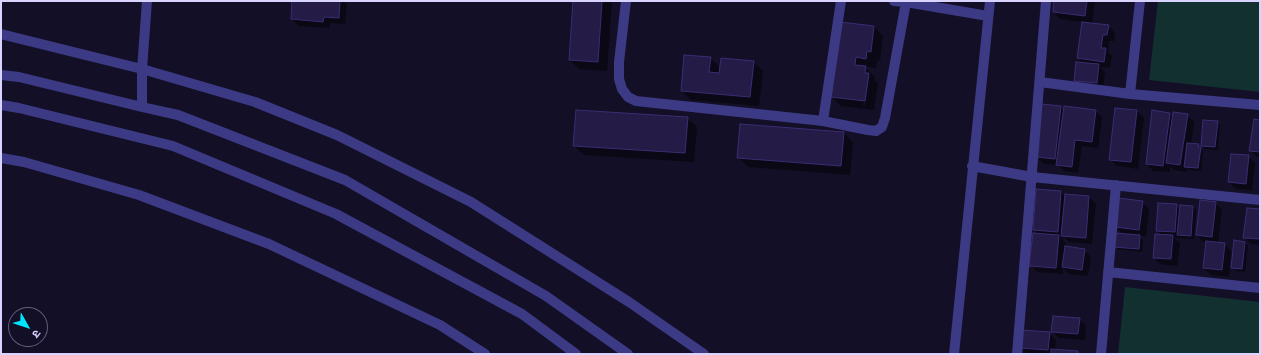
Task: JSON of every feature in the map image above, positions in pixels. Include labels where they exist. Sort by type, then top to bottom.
[{"type":"street","points":[[142,107],[142,69],[147,1]]},
{"type":"street","points":[[626,1],[618,79],[622,89],[628,97],[636,101],[823,121],[876,131],[882,127],[885,118],[906,2]]},
{"type":"street","points":[[823,121],[841,1]]},
{"type":"street","points":[[894,1],[988,16]]},
{"type":"street","points":[[954,354],[990,1]]},
{"type":"street","points":[[1017,354],[1046,1]]},
{"type":"street","points":[[1130,94],[1140,1]]},
{"type":"street","points":[[1,34],[142,69],[255,102],[336,135],[471,202],[629,302],[704,354]]},
{"type":"street","points":[[1,75],[19,77],[178,115],[345,180],[546,296],[628,354]]},
{"type":"street","points":[[1040,82],[1130,94],[1260,105]]},
{"type":"street","points":[[1,105],[19,108],[173,146],[336,214],[522,314],[576,354]]},
{"type":"street","points":[[1,158],[24,162],[139,195],[269,244],[440,325],[486,354]]},
{"type":"street","points":[[972,166],[1032,177],[1260,200]]},
{"type":"street","points":[[1100,354],[1116,185]]},
{"type":"street","points":[[1108,272],[1260,288]]},
{"type":"green space","points":[[1158,1],[1260,1],[1260,92],[1149,80]]},
{"type":"green space","points":[[1125,287],[1260,302],[1260,354],[1118,354]]},
{"type":"building","points":[[292,1],[340,1],[339,18],[324,17],[323,22],[291,19]]},
{"type":"building","points":[[573,1],[602,1],[598,62],[569,60]]},
{"type":"building","points":[[1054,1],[1087,1],[1085,16],[1053,12]]},
{"type":"building","points":[[840,22],[874,26],[871,52],[867,51],[866,59],[856,57],[855,65],[866,66],[865,73],[869,73],[865,101],[831,97]]},
{"type":"building","points":[[1082,22],[1109,25],[1107,35],[1103,35],[1101,48],[1106,48],[1104,62],[1077,58]]},
{"type":"building","points":[[684,55],[711,57],[709,72],[719,73],[721,58],[754,61],[750,97],[681,91]]},
{"type":"building","points":[[1076,62],[1099,64],[1097,83],[1074,81]]},
{"type":"building","points":[[1041,104],[1061,106],[1055,159],[1036,157]]},
{"type":"building","points":[[1064,106],[1096,110],[1092,142],[1075,140],[1072,167],[1056,165]]},
{"type":"building","points":[[1115,108],[1137,110],[1131,162],[1109,160]]},
{"type":"building","points":[[576,110],[688,117],[685,153],[573,146]]},
{"type":"building","points":[[1152,110],[1170,113],[1163,166],[1146,164]]},
{"type":"building","points":[[1173,112],[1188,114],[1180,165],[1166,163]]},
{"type":"building","points":[[1254,119],[1260,120],[1260,152],[1249,151]]},
{"type":"building","points":[[1203,120],[1218,121],[1215,147],[1201,146]]},
{"type":"building","points":[[740,124],[844,132],[841,166],[737,158]]},
{"type":"building","points":[[1187,143],[1199,144],[1198,147],[1201,147],[1198,168],[1184,167]]},
{"type":"building","points":[[1231,154],[1249,155],[1246,184],[1228,182]]},
{"type":"building","points":[[1036,189],[1061,191],[1058,232],[1033,230]]},
{"type":"building","points":[[1065,194],[1089,196],[1086,238],[1061,236]]},
{"type":"building","points":[[1118,198],[1143,201],[1139,230],[1115,227]]},
{"type":"building","points":[[1200,200],[1216,202],[1212,237],[1196,235]]},
{"type":"building","points":[[1158,203],[1177,204],[1175,232],[1156,231]]},
{"type":"building","points":[[1180,205],[1193,206],[1191,236],[1177,235]]},
{"type":"building","points":[[1247,208],[1260,209],[1260,239],[1243,238]]},
{"type":"building","points":[[1033,233],[1059,235],[1056,268],[1029,266]]},
{"type":"building","points":[[1115,233],[1140,235],[1139,249],[1113,247]]},
{"type":"building","points":[[1155,234],[1173,235],[1171,259],[1153,258]]},
{"type":"building","points":[[1234,240],[1245,242],[1242,269],[1231,268]]},
{"type":"building","points":[[1206,241],[1225,243],[1222,270],[1203,268]]},
{"type":"building","points":[[1065,246],[1085,249],[1082,270],[1062,267]]},
{"type":"building","points":[[1053,316],[1080,318],[1078,334],[1051,332]]},
{"type":"building","points":[[1021,330],[1050,332],[1048,350],[1020,348]]},
{"type":"building","points":[[1051,349],[1078,351],[1078,354],[1051,354]]}]
